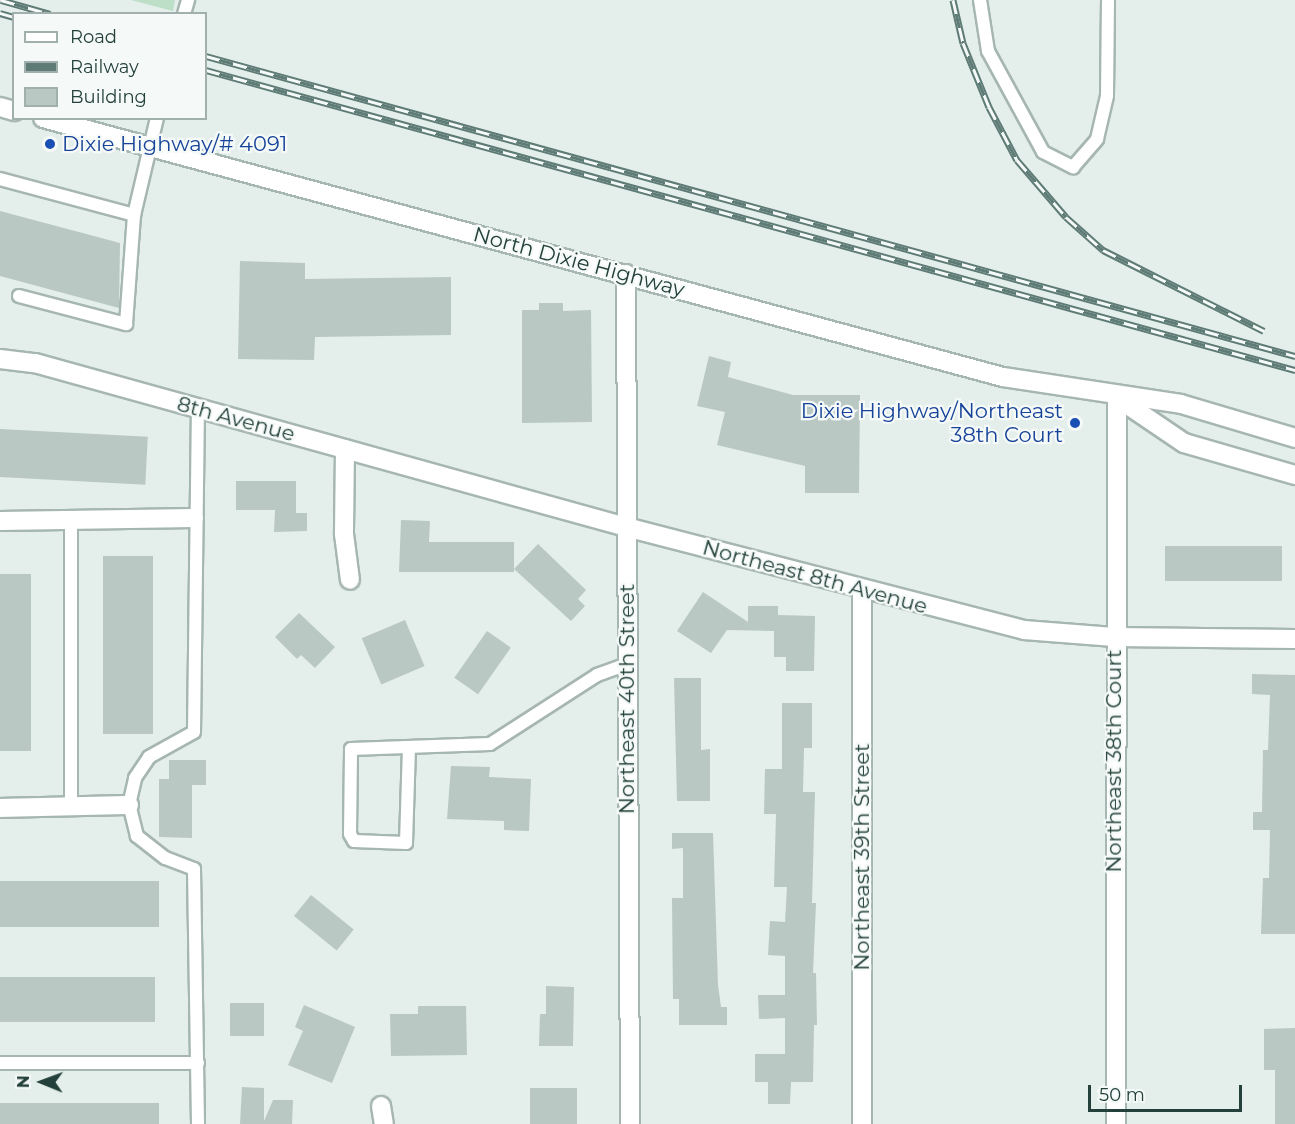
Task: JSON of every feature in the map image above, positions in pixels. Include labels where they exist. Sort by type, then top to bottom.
[{"type":"street","name":"North Dixie Highway","points":[[50,120],[1003,377],[1117,398],[1181,404],[1295,438]]},
{"type":"street","name":"Northeast 40th Street","points":[[626,274],[630,1124]]},
{"type":"street","name":"8th Avenue","points":[[0,359],[35,363],[345,449]]},
{"type":"street","name":"North Dixie Highway","points":[[1117,398],[1184,443],[1295,475]]},
{"type":"street","name":"Northeast 38th Court","points":[[1116,1124],[1114,637],[1117,398]]},
{"type":"street","name":"Northeast 8th Avenue","points":[[345,449],[626,527],[1024,630],[1114,637],[1295,639]]},
{"type":"street","points":[[345,449],[344,534],[350,580]]},
{"type":"street","points":[[0,521],[194,518]]},
{"type":"street","name":"Northeast 39th Street","points":[[862,589],[862,1124]]},
{"type":"street","points":[[0,808],[129,805]]},
{"type":"lane","points":[[980,0],[988,51],[1043,152],[1073,167],[1097,139],[1107,96],[1108,0]]},
{"type":"lane","points":[[19,296],[126,324],[134,215],[157,120]]},
{"type":"lane","points":[[0,179],[134,215]]},
{"type":"lane","points":[[198,409],[194,518],[194,732],[149,757],[135,778],[129,805],[137,836],[165,858],[194,869],[198,1124]]},
{"type":"lane","points":[[71,520],[71,806]]},
{"type":"lane","points":[[409,747],[406,843],[354,841],[350,834],[351,749],[490,744],[597,675],[627,664]]},
{"type":"lane","points":[[0,1062],[198,1063]]},
{"type":"green space","points":[[131,0],[175,0],[173,11]]},
{"type":"building","points":[[0,211],[120,243],[119,308],[0,276]]},
{"type":"building","points":[[240,261],[305,263],[305,279],[451,277],[451,335],[315,337],[314,360],[238,359]]},
{"type":"building","points":[[539,303],[563,303],[563,311],[591,310],[592,422],[522,423],[522,310],[539,310]]},
{"type":"building","points":[[709,356],[731,362],[728,377],[793,395],[860,395],[859,493],[805,493],[805,466],[717,445],[725,412],[697,406]]},
{"type":"building","points":[[0,429],[148,437],[145,485],[0,477]]},
{"type":"building","points":[[236,481],[296,481],[296,513],[307,513],[307,531],[274,532],[275,510],[236,510]]},
{"type":"building","points":[[401,520],[430,521],[429,542],[514,542],[514,572],[399,572]]},
{"type":"building","points":[[538,544],[586,590],[578,599],[585,606],[571,621],[514,569]]},
{"type":"building","points":[[1165,546],[1282,546],[1282,581],[1165,581]]},
{"type":"building","points":[[103,556],[153,556],[153,734],[103,734]]},
{"type":"building","points":[[0,574],[31,574],[31,751],[0,751]]},
{"type":"building","points":[[703,592],[748,622],[748,606],[778,606],[778,615],[815,616],[814,671],[786,671],[786,657],[774,657],[774,631],[727,630],[711,653],[677,631]]},
{"type":"building","points":[[299,613],[335,647],[315,668],[301,655],[297,659],[275,637]]},
{"type":"building","points":[[405,620],[425,666],[381,684],[362,638]]},
{"type":"building","points":[[487,631],[511,648],[478,694],[454,678]]},
{"type":"building","points":[[1252,674],[1295,675],[1295,934],[1261,934],[1263,878],[1269,878],[1270,830],[1253,830],[1253,812],[1262,812],[1263,750],[1268,750],[1270,695],[1252,694]]},
{"type":"building","points":[[674,678],[701,678],[701,750],[710,749],[710,801],[677,801]]},
{"type":"building","points":[[782,703],[812,703],[812,748],[804,748],[803,792],[815,792],[812,903],[816,903],[813,973],[816,973],[817,1025],[814,1025],[813,1082],[791,1082],[790,1104],[768,1104],[768,1082],[755,1082],[755,1054],[785,1054],[785,1018],[759,1019],[758,995],[785,995],[785,956],[768,955],[770,921],[785,922],[787,887],[774,887],[776,814],[764,814],[765,769],[782,769]]},
{"type":"building","points":[[169,760],[206,760],[206,785],[192,785],[192,838],[159,837],[159,779],[169,779]]},
{"type":"building","points":[[451,766],[490,767],[489,777],[531,779],[529,831],[504,830],[504,821],[447,819]]},
{"type":"building","points":[[672,833],[713,833],[718,985],[721,1007],[727,1007],[727,1025],[679,1025],[679,999],[673,999],[672,898],[683,898],[683,848],[672,849]]},
{"type":"building","points":[[0,881],[159,881],[159,927],[0,927]]},
{"type":"building","points":[[311,895],[354,930],[337,951],[294,916]]},
{"type":"building","points":[[0,977],[155,977],[155,1022],[0,1022]]},
{"type":"building","points":[[546,986],[574,987],[573,1046],[539,1046],[540,1014],[546,1014]]},
{"type":"building","points":[[230,1003],[264,1003],[264,1036],[230,1036]]},
{"type":"building","points":[[304,1005],[355,1027],[332,1083],[288,1065],[303,1031],[295,1027]]},
{"type":"building","points":[[418,1006],[466,1006],[467,1055],[391,1056],[390,1014],[418,1014]]},
{"type":"building","points":[[1295,1028],[1295,1124],[1275,1124],[1275,1070],[1264,1070],[1264,1029]]},
{"type":"building","points":[[242,1087],[264,1088],[264,1121],[273,1100],[293,1100],[292,1124],[240,1124]]},
{"type":"building","points":[[530,1088],[577,1088],[577,1124],[530,1124]]},
{"type":"building","points":[[0,1103],[159,1103],[159,1124],[0,1124]]},
{"type":"railway","points":[[1,0],[43,12]]},
{"type":"railway","points":[[953,0],[963,43],[989,107],[1017,160],[1066,217],[1103,250],[1264,331]]},
{"type":"railway","points":[[0,13],[12,16]]},
{"type":"railway","points":[[207,56],[1295,356]]},
{"type":"railway","points":[[207,70],[1295,370]]},
{"type":"place","name":"Dixie Highway/# 4091","points":[[50,144]]},
{"type":"place","name":"Dixie Highway/Northeast 38th Court","points":[[1075,423]]}]
